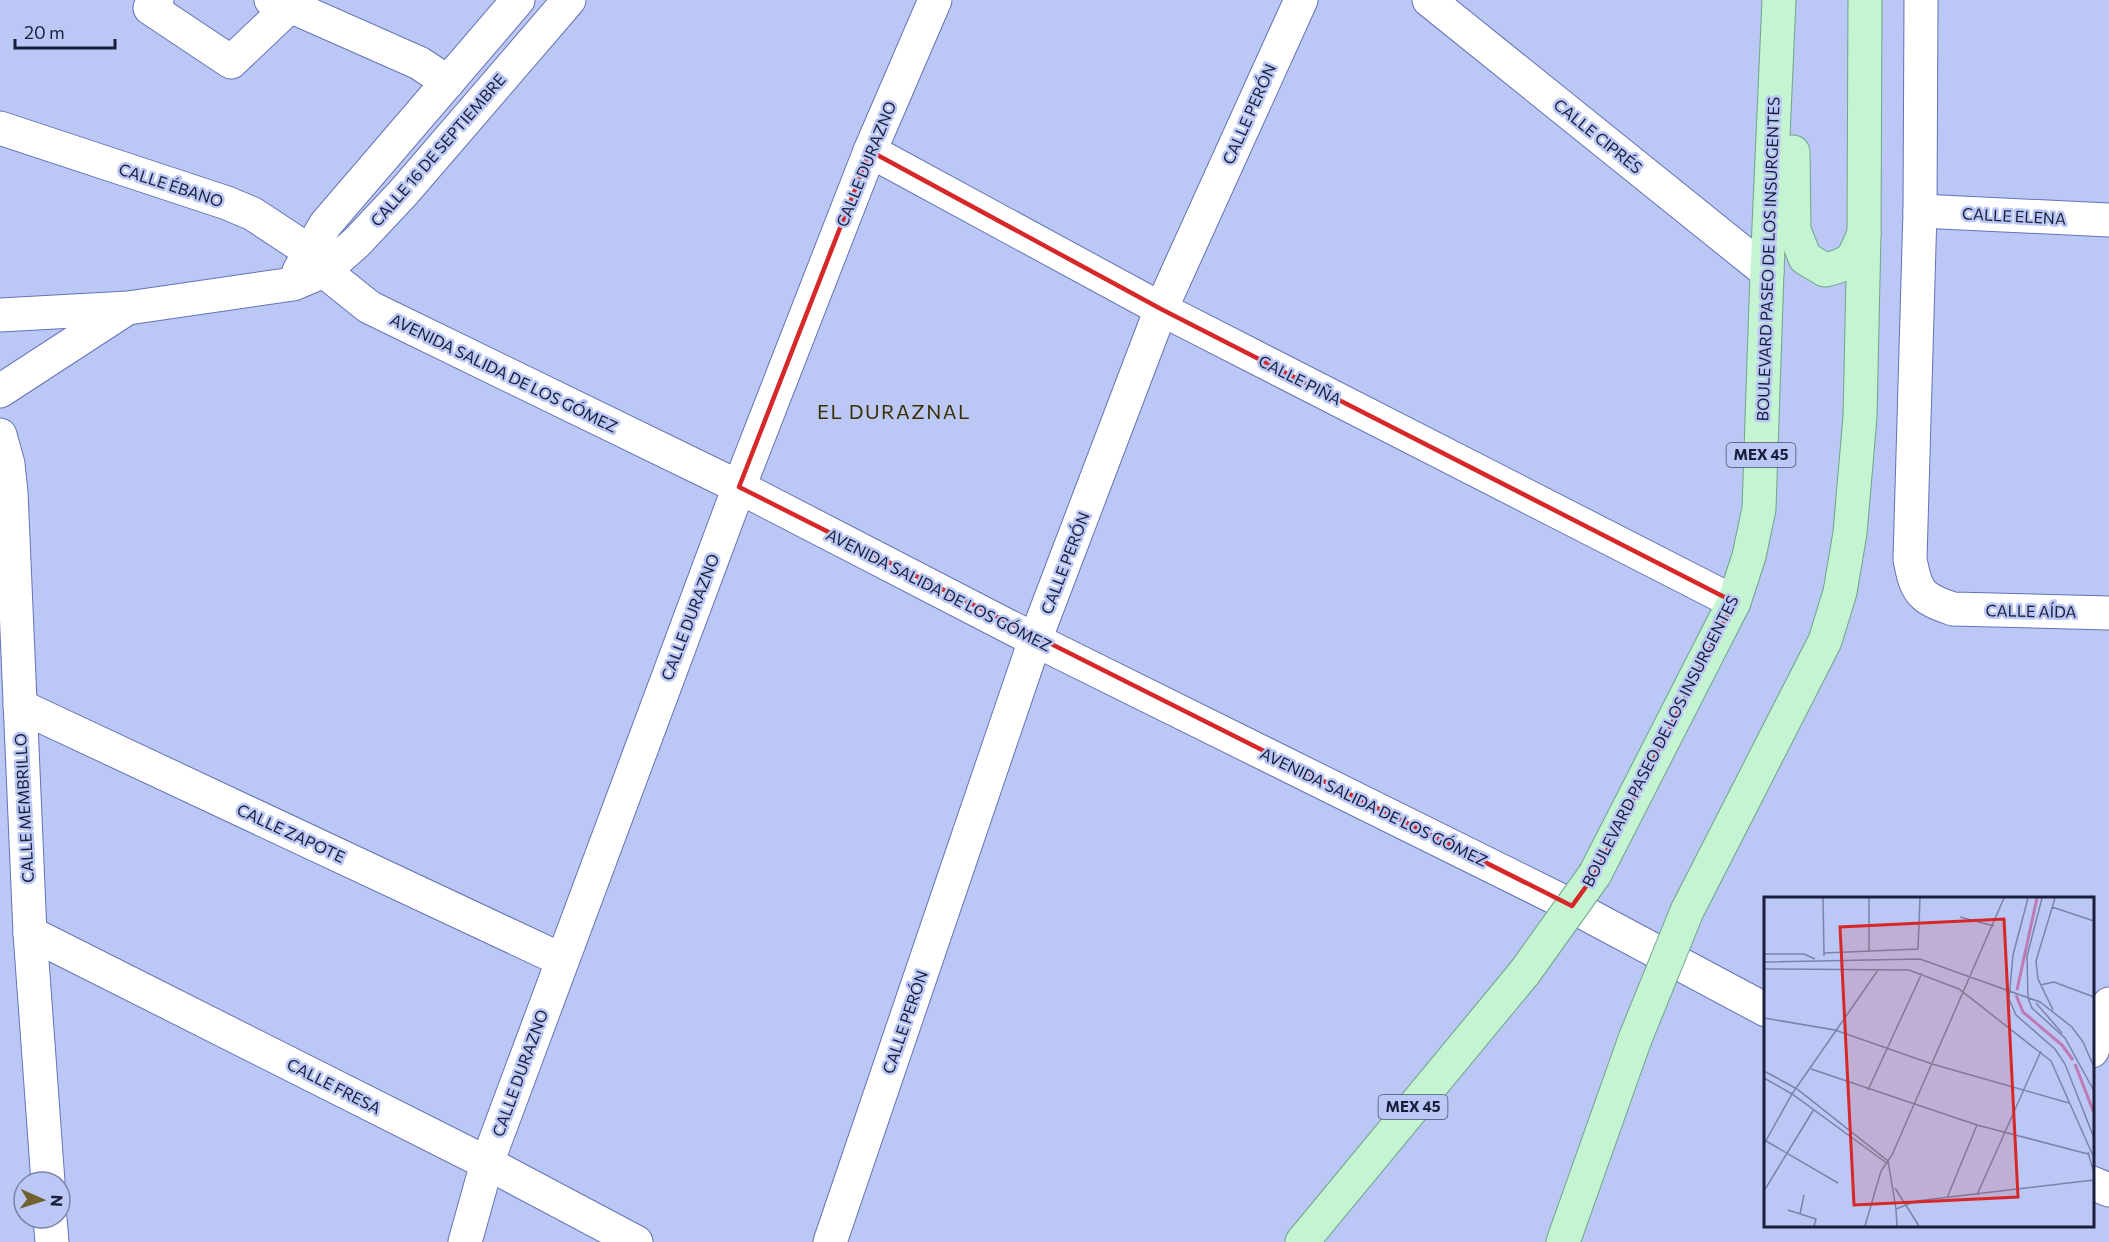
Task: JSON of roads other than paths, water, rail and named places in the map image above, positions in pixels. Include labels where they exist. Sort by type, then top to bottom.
[{"type":"main road","name":"BOULEVARD PASEO DE LOS INSURGENTES","points":[[1302,1242],[1525,972],[1595,874],[1734,602],[1749,556],[1759,509],[1779,0]]},
{"type":"main road","points":[[1794,0],[1792,117],[1794,230],[1805,258],[1825,270],[1847,264],[1856,254],[1864,233]]},
{"type":"main road","points":[[1566,1233],[1635,1039],[1687,911],[1824,641],[1840,592],[1850,533],[1860,417],[1865,0]]},
{"type":"street","points":[[157,0],[150,8],[231,62],[280,3],[419,63],[448,82]]},
{"type":"street","name":"CALLE 16 DE SEPTIEMBRE","points":[[317,261],[325,225],[518,0]]},
{"type":"street","name":"CALLE 16 DE SEPTIEMBRE","points":[[0,315],[128,308],[293,284],[317,261],[357,242],[403,193],[569,0]]},
{"type":"street","name":"CALLE DURAZNO","points":[[465,1242],[487,1163],[739,487],[870,151],[935,0]]},
{"type":"street","name":"CALLE PERÓN","points":[[830,1242],[1035,640],[1161,309],[1301,0]]},
{"type":"street","name":"CALLE CIPRÉS","points":[[1428,0],[1767,272]]},
{"type":"street","points":[[1920,211],[1921,0]]},
{"type":"street","name":"CALLE ÉBANO","points":[[0,128],[253,214],[317,261]]},
{"type":"street","name":"CALLE PIÑA","points":[[870,151],[1161,309],[1734,602]]},
{"type":"street","name":"CALLE ELENA","points":[[1920,211],[2109,220]]},
{"type":"street","name":"CALLE AÍDA","points":[[1920,211],[1910,559],[1915,585],[1931,602],[1953,609],[2109,613]]},
{"type":"street","name":"AVENIDA SALIDA DE LOS GÓMEZ","points":[[317,261],[369,307],[739,487],[1035,640],[1560,900],[1764,1009]]},
{"type":"street","name":"CALLE 16 DE SEPTIEMBRE","points":[[0,391],[128,308]]},
{"type":"street","name":"CALLE MEMBRILLO","points":[[0,435],[8,464],[11,492],[30,933],[47,1170]]},
{"type":"street","name":"CALLE ZAPOTE","points":[[20,706],[562,960]]},
{"type":"street","name":"CALLE FRESA","points":[[30,933],[487,1163],[636,1242]]},
{"type":"street","points":[[2094,1045],[2109,1004]]},
{"type":"street","points":[[2094,1184],[2109,1190]]},
{"type":"district","name":"EL DURAZNAL","points":[[894,412]]}]
